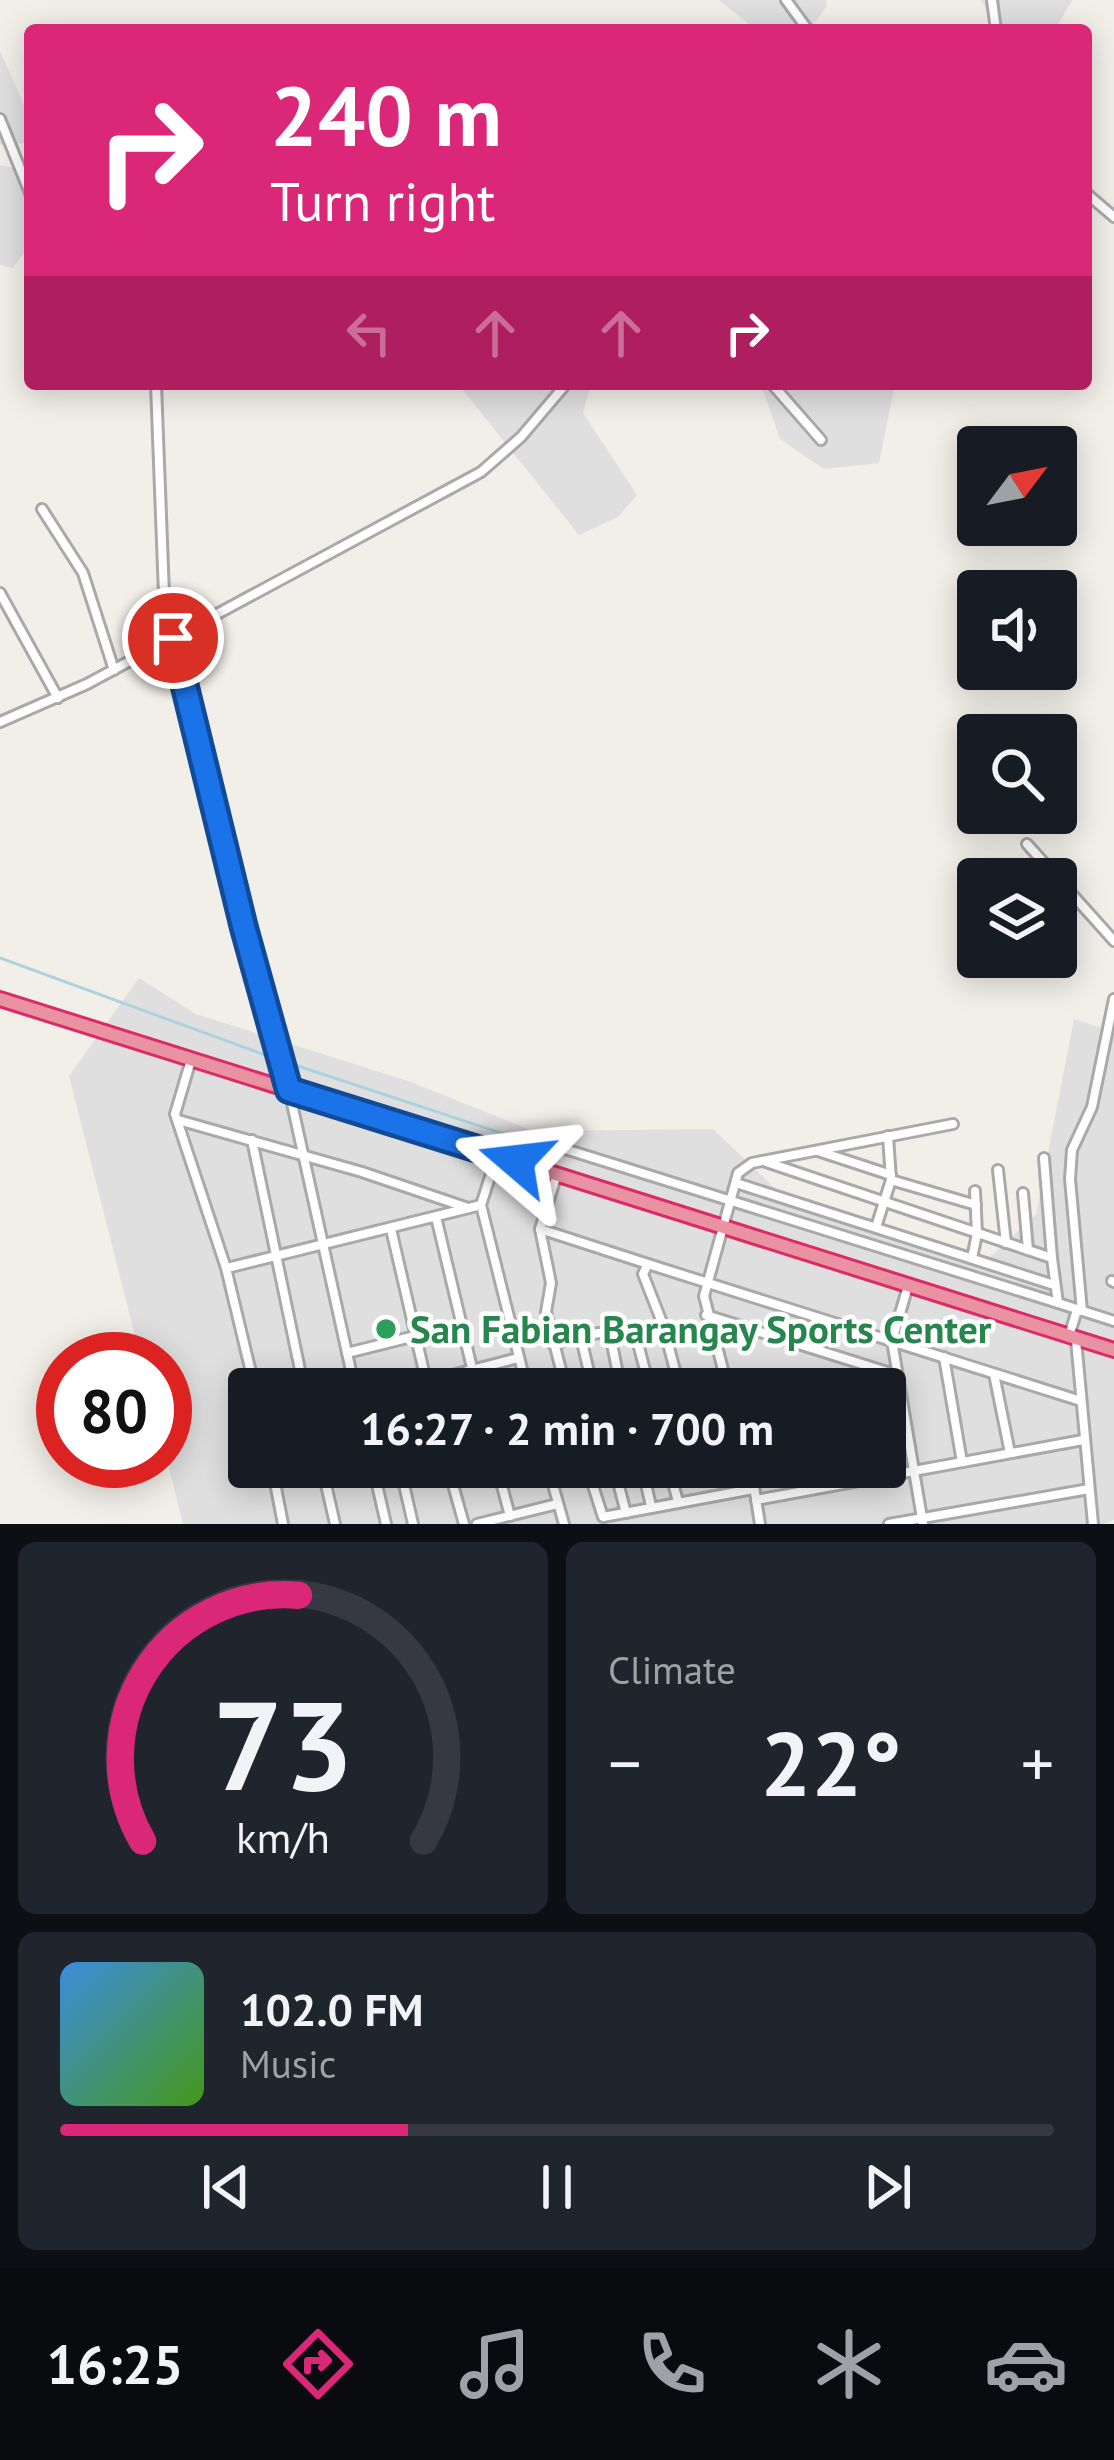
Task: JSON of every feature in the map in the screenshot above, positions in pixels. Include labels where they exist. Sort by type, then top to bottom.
[{"type":"highway","points":[[0,999],[1114,1350]]},
{"type":"street","points":[[0,119],[24,179]]},
{"type":"street","points":[[156,390],[165,621],[289,1090],[350,1368]]},
{"type":"street","points":[[555,390],[558,394]]},
{"type":"street","points":[[0,722],[114,670],[481,472],[503,455],[561,390]]},
{"type":"street","points":[[777,390],[821,440]]},
{"type":"street","points":[[42,509],[82,573],[114,670]]},
{"type":"street","points":[[0,593],[58,698]]},
{"type":"street","points":[[1027,844],[1114,941]]},
{"type":"street","points":[[1093,1524],[1072,1337],[1080,1310],[1070,1179],[1072,1150],[1092,1107],[1114,999]]},
{"type":"street","points":[[191,1060],[175,1106],[177,1119],[226,1268],[250,1368]]},
{"type":"street","points":[[177,1119],[469,1208]]},
{"type":"street","points":[[722,1368],[706,1315],[706,1284],[742,1168],[953,1124]]},
{"type":"street","points":[[876,1227],[891,1177],[887,1136]]},
{"type":"street","points":[[516,1161],[521,1143],[533,1139],[1114,1321]]},
{"type":"street","points":[[252,1140],[299,1368]]},
{"type":"street","points":[[817,1151],[976,1205]]},
{"type":"street","points":[[497,1155],[482,1205],[521,1368]]},
{"type":"street","points":[[1044,1158],[1058,1303]]},
{"type":"street","points":[[763,1161],[1052,1258]]},
{"type":"street","points":[[998,1170],[1006,1243]]},
{"type":"street","points":[[557,1174],[540,1229],[550,1279],[544,1302],[560,1368]]},
{"type":"street","points":[[735,1183],[1054,1285]]},
{"type":"street","points":[[972,1258],[976,1191]]},
{"type":"street","points":[[1023,1193],[1028,1250]]},
{"type":"street","points":[[226,1268],[482,1205]]},
{"type":"street","points":[[436,1216],[471,1368]]},
{"type":"street","points":[[391,1229],[422,1368]]},
{"type":"street","points":[[540,1229],[1081,1401]]},
{"type":"street","points":[[648,1264],[643,1274],[675,1368]]},
{"type":"street","points":[[896,1368],[892,1341],[909,1285]]},
{"type":"street","points":[[706,1315],[875,1368]]},
{"type":"street","points":[[554,1345],[663,1324]]},
{"type":"street","points":[[639,1331],[644,1368]]},
{"type":"street","points":[[610,1334],[616,1368]]},
{"type":"street","points":[[347,1353],[415,1336]]},
{"type":"street","points":[[580,1338],[588,1368]]},
{"type":"street","points":[[944,1357],[962,1462]]},
{"type":"street","points":[[483,1368],[518,1358]]},
{"type":"street","points":[[994,1373],[1010,1454]]},
{"type":"street","points":[[906,1435],[922,1521]]},
{"type":"street","points":[[592,1488],[600,1515],[626,1513],[1083,1440]]},
{"type":"street","points":[[276,1488],[283,1524]]},
{"type":"street","points":[[326,1488],[334,1524]]},
{"type":"street","points":[[378,1488],[386,1524]]},
{"type":"street","points":[[405,1488],[413,1524]]},
{"type":"street","points":[[454,1488],[464,1524]]},
{"type":"street","points":[[503,1488],[510,1516]]},
{"type":"street","points":[[553,1488],[564,1524]]},
{"type":"street","points":[[619,1488],[626,1513]]},
{"type":"street","points":[[647,1488],[651,1507]]},
{"type":"street","points":[[675,1488],[678,1502]]},
{"type":"street","points":[[754,1488],[760,1524]]},
{"type":"street","points":[[889,1524],[1088,1489]]},
{"type":"street","points":[[477,1524],[557,1504]]},
{"type":"shaded area","points":[[719,0],[826,0],[827,6],[814,24],[749,24]]},
{"type":"shaded area","points":[[981,0],[1072,0],[1058,24],[995,24]]},
{"type":"shaded area","points":[[0,51],[24,105],[24,143],[0,144]]},
{"type":"shaded area","points":[[0,165],[24,170],[24,253],[13,268],[0,265]]},
{"type":"shaded area","points":[[463,390],[589,390],[583,413],[637,495],[618,517],[579,535]]},
{"type":"shaded area","points":[[763,390],[894,390],[879,463],[824,469],[780,439]]},
{"type":"shaded area","points":[[139,978],[196,1014],[411,1082],[533,1131],[713,1129],[798,1210],[990,1257],[1036,1214],[1074,1019],[1114,1032],[1114,1520],[1104,1524],[183,1524],[174,1488],[192,1488],[192,1332],[134,1332],[69,1076]]},
{"type":"waterway","points":[[0,958],[276,1059]]},
{"type":"waterway","points":[[286,1062],[519,1139]]},
{"type":"waterway","points":[[531,1143],[625,1172]]},
{"type":"waterway","points":[[657,1182],[724,1203]]},
{"type":"waterway","points":[[733,1206],[774,1218]]},
{"type":"place","name":"San Fabian Barangay Sports Center","points":[[386,1329]]},
{"type":"route","points":[[173,638],[289,1090],[516,1161]]}]
